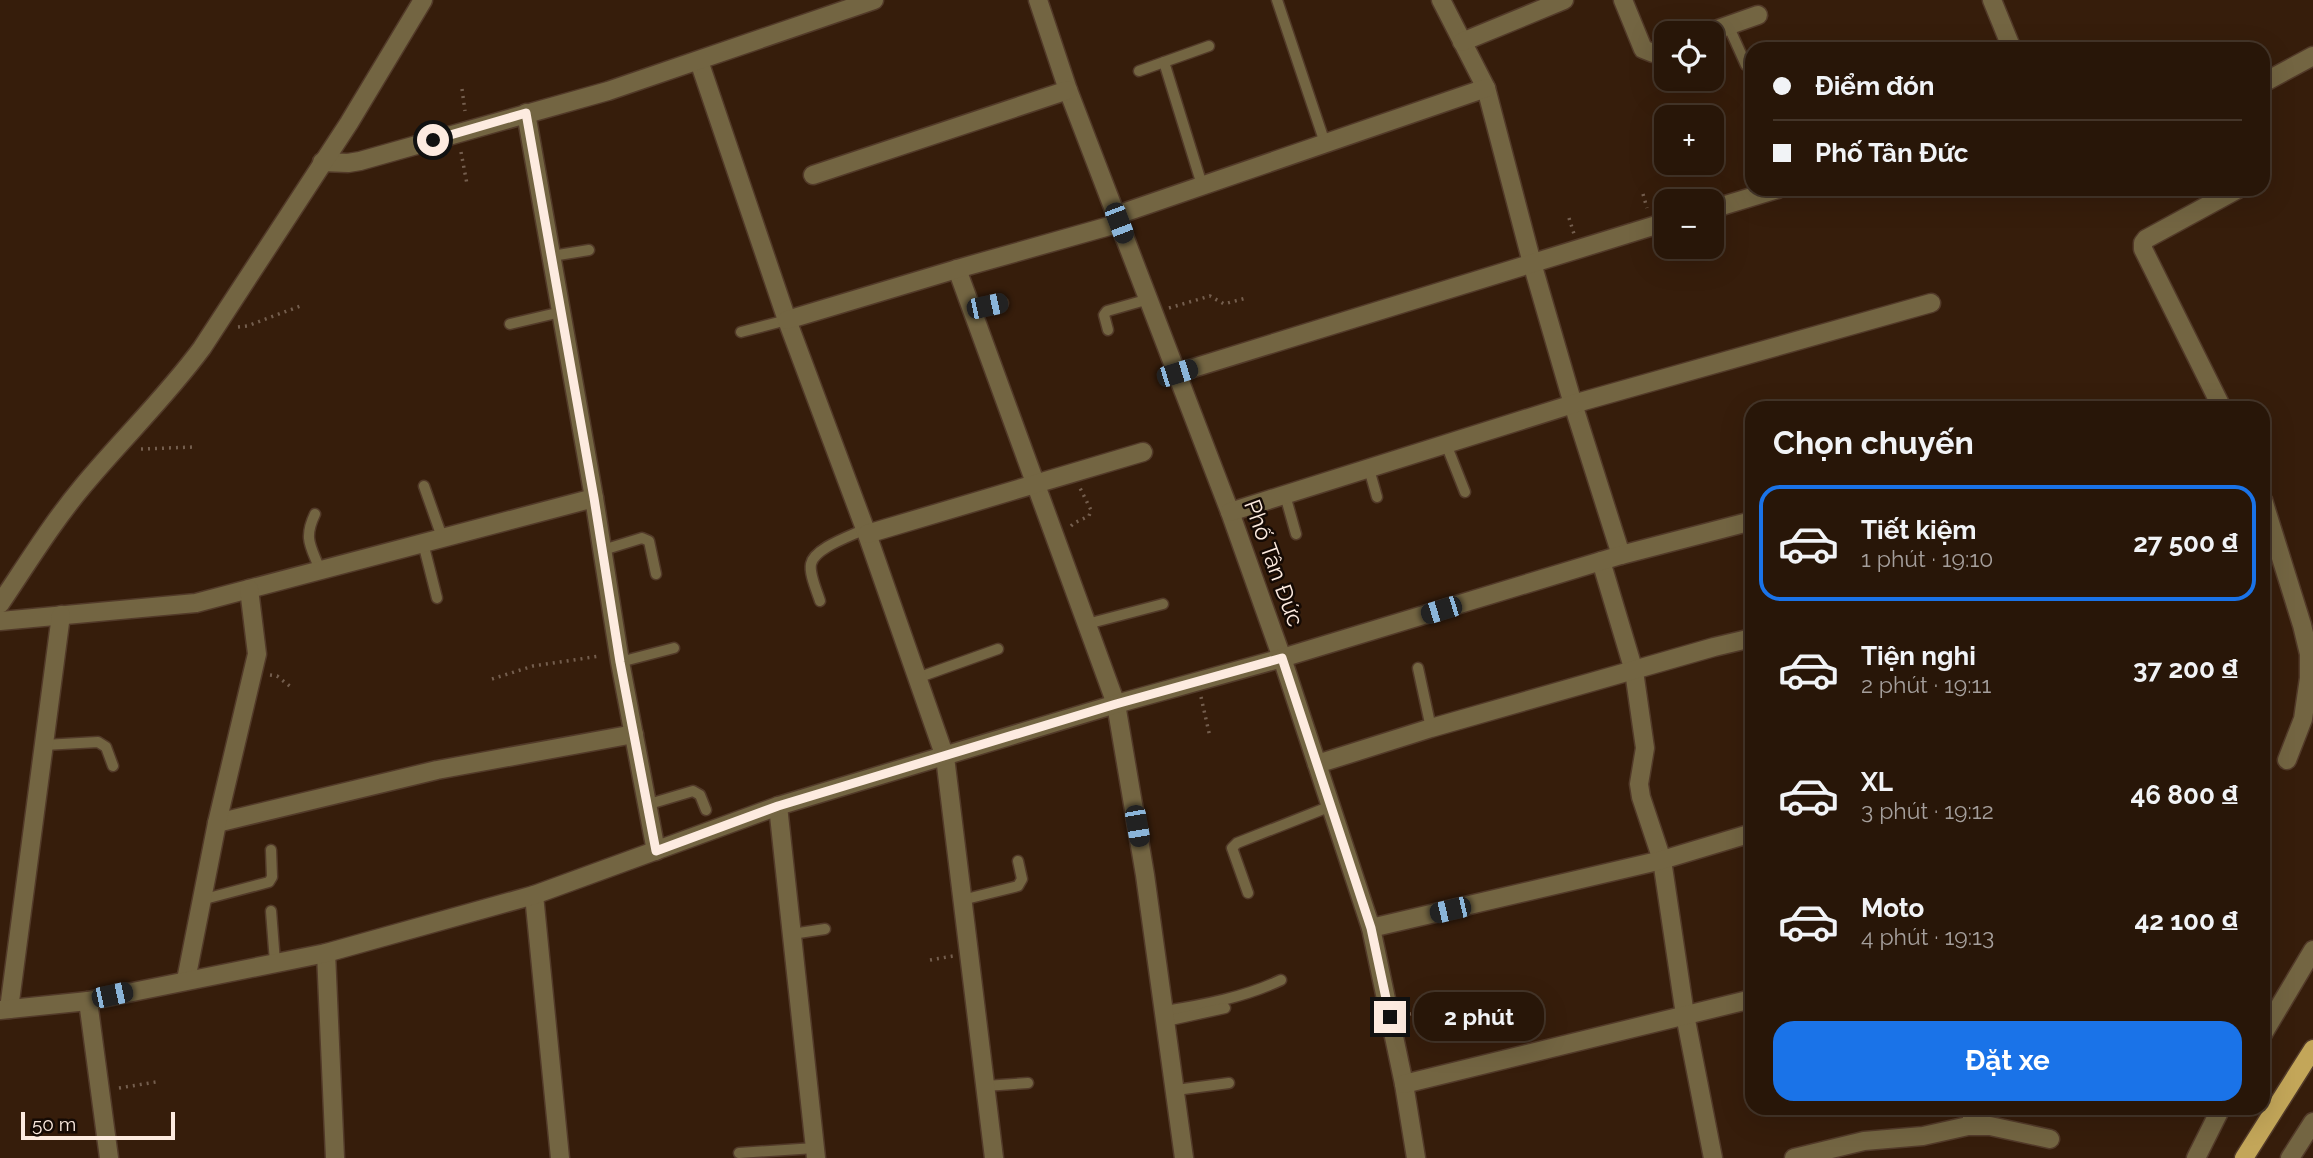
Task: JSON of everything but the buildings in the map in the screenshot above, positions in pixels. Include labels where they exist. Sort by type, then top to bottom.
[{"type":"main road","points":[[2246,1157],[2313,1049]]},
{"type":"street","points":[[0,604],[60,515],[176,383],[225,314],[349,123],[424,0]]},
{"type":"street","name":"Phố Tân Đức","points":[[1038,0],[1068,90],[1230,512],[1282,658],[1371,928],[1404,1084],[1416,1158]]},
{"type":"street","points":[[1441,0],[1486,88],[1532,263],[1621,555]]},
{"type":"street","points":[[1461,42],[1564,0]]},
{"type":"street","points":[[1623,0],[1643,49],[1654,53]]},
{"type":"street","points":[[1992,0],[2009,42]]},
{"type":"street","points":[[322,162],[348,163],[608,91],[865,2]]},
{"type":"street","points":[[1724,27],[1758,15]]},
{"type":"street","points":[[2270,79],[2313,56]]},
{"type":"street","points":[[699,61],[787,320],[866,531],[944,758],[994,1158]]},
{"type":"street","points":[[787,320],[1118,219],[1202,185],[1486,88]]},
{"type":"street","points":[[813,175],[1068,90]]},
{"type":"street","points":[[526,113],[656,851]]},
{"type":"street","points":[[1724,205],[1754,196]]},
{"type":"street","points":[[2219,401],[2143,249],[2143,243],[2225,196]]},
{"type":"street","points":[[1177,373],[1654,226]]},
{"type":"street","points":[[957,268],[1116,704],[1145,875],[1184,1158]]},
{"type":"street","points":[[1230,512],[1573,404],[1931,303]]},
{"type":"street","points":[[866,531],[1036,485],[1143,452]]},
{"type":"street","points":[[0,621],[196,603],[594,498]]},
{"type":"street","points":[[2270,519],[2308,624],[2309,678],[2303,719],[2287,760]]},
{"type":"street","points":[[61,615],[5,1010],[88,1001],[326,953],[534,895],[778,806],[1621,555],[1745,523]]},
{"type":"street","points":[[1601,561],[1634,671],[1645,748],[1639,784],[1651,831],[1662,860],[1685,1015],[1713,1158]]},
{"type":"street","points":[[186,980],[217,823],[254,675],[257,653],[249,589]]},
{"type":"street","points":[[1317,764],[1432,728],[1745,640]]},
{"type":"street","points":[[217,823],[437,770],[634,734]]},
{"type":"street","points":[[778,806],[816,1153]]},
{"type":"street","points":[[1371,928],[1662,860],[1745,835]]},
{"type":"street","points":[[534,895],[561,1158]]},
{"type":"street","points":[[2270,1022],[2313,950]]},
{"type":"street","points":[[326,953],[335,1158]]},
{"type":"street","points":[[88,1001],[109,1158]]},
{"type":"street","points":[[1404,1084],[1745,1001]]},
{"type":"street","points":[[2196,1158],[2218,1115]]},
{"type":"street","points":[[1794,1158],[1864,1141],[1923,1136],[1968,1117],[1990,1126],[2050,1139]]},
{"type":"street","points":[[2290,1158],[2313,1122]]},
{"type":"lane","points":[[1277,0],[1325,143]]},
{"type":"lane","points":[[1728,26],[1745,63]]},
{"type":"lane","points":[[1139,71],[1209,46]]},
{"type":"lane","points":[[1164,62],[1202,185]]},
{"type":"lane","points":[[552,256],[589,250]]},
{"type":"lane","points":[[972,309],[1003,303]]},
{"type":"lane","points":[[1108,330],[1104,316],[1107,311],[1151,306]]},
{"type":"lane","points":[[510,324],[561,312]]},
{"type":"lane","points":[[741,332],[787,320]]},
{"type":"lane","points":[[1446,444],[1465,492]]},
{"type":"lane","points":[[1369,469],[1377,497]]},
{"type":"lane","points":[[424,486],[442,537]]},
{"type":"lane","points":[[1285,495],[1296,534]]},
{"type":"lane","points":[[315,514],[308,529],[308,539],[320,570]]},
{"type":"lane","points":[[820,601],[810,566],[814,556],[821,550],[866,531]]},
{"type":"lane","points":[[603,550],[642,538],[649,541],[656,573]]},
{"type":"lane","points":[[423,542],[437,598]]},
{"type":"lane","points":[[1087,624],[1163,604]]},
{"type":"lane","points":[[620,658],[674,648]]},
{"type":"lane","points":[[917,678],[998,649]]},
{"type":"lane","points":[[1418,668],[1432,728]]},
{"type":"lane","points":[[44,745],[97,742],[106,747],[113,766]]},
{"type":"lane","points":[[646,805],[693,791],[700,794],[706,810]]},
{"type":"lane","points":[[1248,893],[1233,848],[1237,842],[1331,806]]},
{"type":"lane","points":[[201,900],[269,883],[272,877],[271,850]]},
{"type":"lane","points":[[962,900],[1018,886],[1022,879],[1018,861]]},
{"type":"lane","points":[[271,911],[275,962]]},
{"type":"lane","points":[[792,934],[825,929]]},
{"type":"lane","points":[[1165,1016],[1264,988],[1281,980]]},
{"type":"lane","points":[[1165,1016],[1225,1008]]},
{"type":"lane","points":[[985,1086],[1028,1083]]},
{"type":"lane","points":[[1175,1090],[1228,1083]]},
{"type":"lane","points":[[739,1153],[816,1153]]},
{"type":"path","points":[[457,133],[467,184]]},
{"type":"path","points":[[1151,306],[1210,296],[1224,304],[1246,298]]},
{"type":"path","points":[[225,314],[232,326],[239,328],[303,304]]},
{"type":"path","points":[[114,451],[194,447]]},
{"type":"path","points":[[1070,528],[1089,516],[1091,510],[1073,474]]},
{"type":"path","points":[[492,679],[533,666],[620,658]]},
{"type":"path","points":[[254,675],[278,676],[291,687]]},
{"type":"path","points":[[1198,682],[1210,737]]},
{"type":"path","points":[[1390,1017],[1447,1008]]},
{"type":"path","points":[[100,1091],[156,1082]]},
{"type":"route","points":[[433,140],[526,113],[620,662],[656,851],[778,806],[1116,704],[1282,658],[1371,928],[1390,1017]]}]
